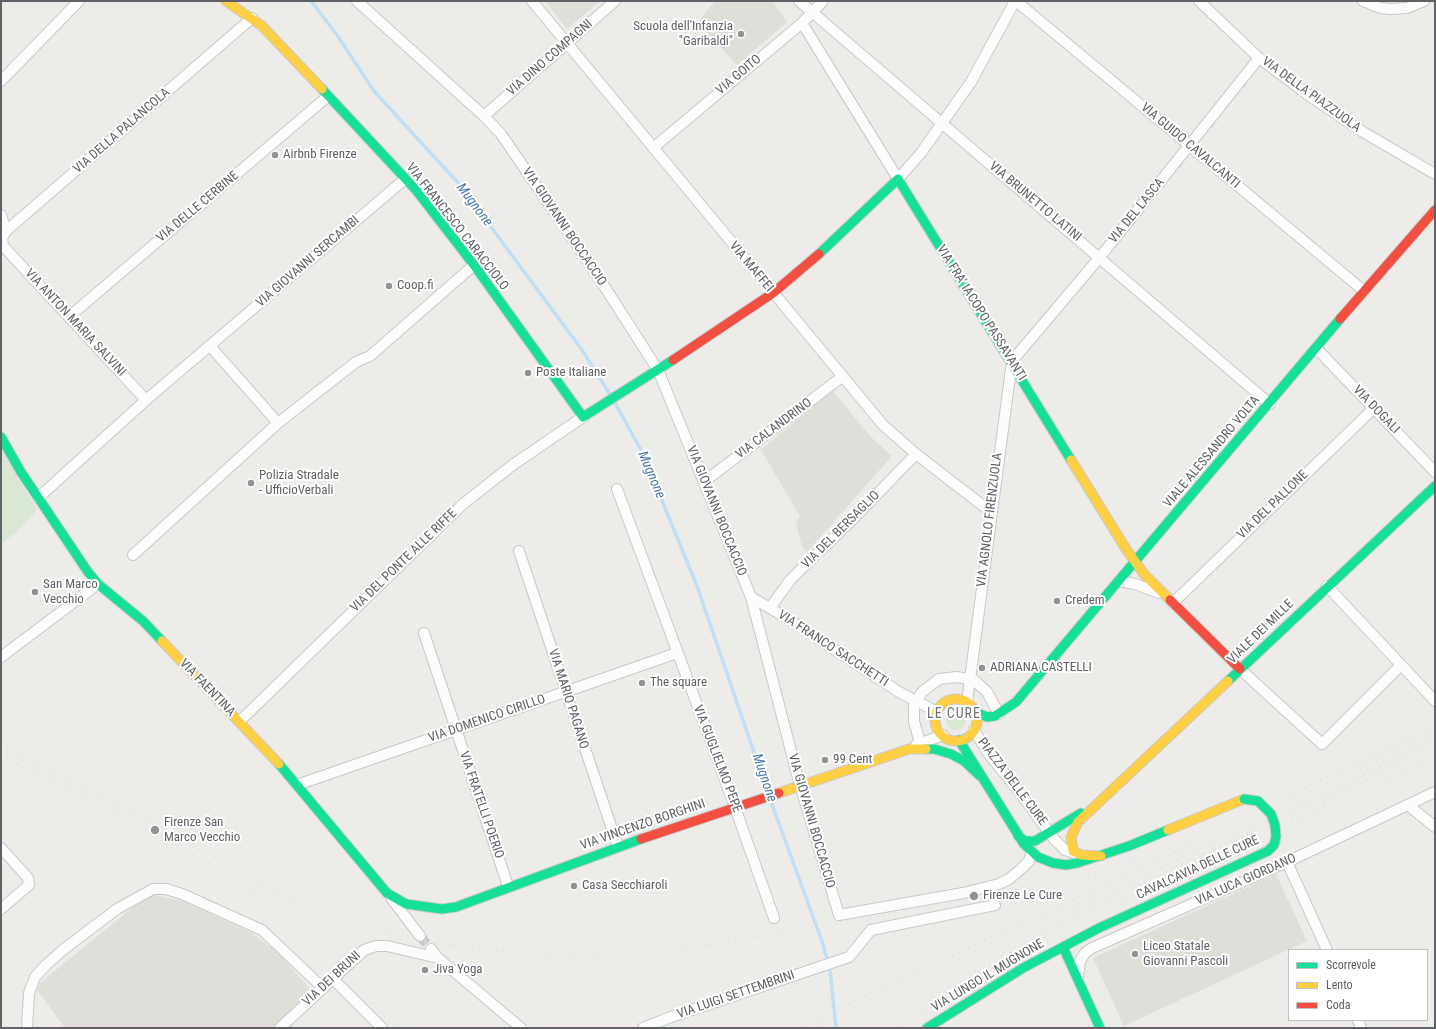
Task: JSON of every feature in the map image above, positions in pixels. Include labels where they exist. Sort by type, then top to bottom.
[{"type":"street","points":[[1,81],[78,1]]},
{"type":"street","name":"VIA FRANCESCO CARACCIOLO","points":[[226,1],[262,26],[405,179],[474,265],[583,417]]},
{"type":"street","name":"VIA GIOVANNI BOCCACCIO","points":[[357,1],[484,116],[501,134],[586,257],[658,370],[705,481],[751,597],[800,786],[839,915],[999,884],[1009,879],[1020,870],[1029,860],[1032,852]]},
{"type":"street","name":"VIA MAFFEI","points":[[532,1],[566,44],[883,425],[916,454],[991,512]]},
{"type":"street","name":"VIA DINO COMPAGNI","points":[[484,116],[615,1]]},
{"type":"street","name":"VIA BRUNETTO LATINI","points":[[799,1],[1270,404]]},
{"type":"street","name":"VIA GOITO","points":[[653,148],[802,23],[824,1]]},
{"type":"street","points":[[583,417],[658,370],[773,292],[830,245],[913,163],[943,124],[971,82],[1015,1]]},
{"type":"street","name":"VIA GUIDO CAVALCANTI","points":[[1015,1],[1364,291]]},
{"type":"street","name":"VIA DELLA PIAZZUOLA","points":[[1199,1],[1259,58],[1310,97],[1363,132],[1435,174]]},
{"type":"street","points":[[1363,1],[1380,8],[1396,9],[1407,8],[1424,1]]},
{"type":"street","name":"VIA DELLA PALANCOLA","points":[[6,231],[252,18]]},
{"type":"street","name":"VIA FRA' IACOPO PASSAVANTI","points":[[802,23],[1012,361],[1135,563],[1240,669]]},
{"type":"street","name":"VIA DEL LASCA","points":[[1012,361],[1100,257],[1259,58]]},
{"type":"street","name":"VIA DELLE CERBINE","points":[[70,316],[327,97]]},
{"type":"street","name":"VIA GIOVANNI SERCAMBI","points":[[38,498],[146,400],[405,179]]},
{"type":"street","name":"VIALE ALESSANDRO VOLTA","points":[[1004,712],[1135,563],[1364,291],[1435,210]]},
{"type":"street","points":[[1,215],[6,231],[2,238],[2,246]]},
{"type":"street","name":"VIA ANTON MARIA SALVINI","points":[[2,246],[70,316],[146,400]]},
{"type":"street","points":[[133,555],[278,423],[356,362],[370,356],[474,265]]},
{"type":"street","points":[[210,346],[278,423]]},
{"type":"street","name":"VIA DOGALI","points":[[1316,348],[1435,472]]},
{"type":"street","name":"VIA AGNOLO FIRENZUOLA","points":[[971,679],[991,512],[1012,361]]},
{"type":"street","name":"VIA CALANDRINO","points":[[705,481],[843,376]]},
{"type":"street","name":"VIA DEL PALLONE","points":[[1170,600],[1374,408]]},
{"type":"street","name":"VIA DEL PONTE ALLE RIFFE","points":[[240,721],[463,504],[514,464],[583,417]]},
{"type":"street","name":"VIA FAENTINA","points":[[1,437],[21,472],[65,540],[98,584],[144,621],[240,721],[297,785],[387,893],[420,936]]},
{"type":"street","name":"VIA DEL BERSAGLIO","points":[[770,608],[791,579],[851,521],[916,454]]},
{"type":"street","name":"VIALE DEI MILLE","points":[[1102,799],[1435,486]]},
{"type":"street","name":"VIA GUGLIELMO PEPE","points":[[617,488],[677,654],[736,808],[774,918]]},
{"type":"street","name":"VIA MARIO PAGANO","points":[[519,551],[618,847]]},
{"type":"street","name":"VIA FRA' IACOPO PASSAVANTI","points":[[1119,581],[1150,589],[1170,600]]},
{"type":"street","points":[[1,657],[98,584]]},
{"type":"street","points":[[1327,586],[1435,700]]},
{"type":"street","name":"VIA FRANCO SACCHETTI","points":[[751,597],[916,702]]},
{"type":"street","name":"VIA FRATELLI POERIO","points":[[424,633],[508,886]]},
{"type":"street","name":"VIA DOMENICO CIRILLO","points":[[297,785],[677,654]]},
{"type":"street","points":[[1240,669],[1322,744],[1401,665]]},
{"type":"street","points":[[920,743],[914,721],[916,702],[926,688],[939,680],[948,678],[971,679],[987,692],[1004,712]]},
{"type":"street","points":[[967,702],[971,679]]},
{"type":"street","points":[[909,749],[920,743],[943,735],[936,725],[937,712],[944,703],[949,700],[956,699],[967,702],[976,712]]},
{"type":"street","points":[[916,702],[937,712]]},
{"type":"street","name":"PIAZZA DELLE CURE","points":[[976,712],[987,717],[1004,712]]},
{"type":"street","name":"PIAZZA DELLE CURE","points":[[943,735],[950,739],[959,740],[968,737],[974,730],[977,722],[976,712]]},
{"type":"street","name":"PIAZZA DELLE CURE","points":[[974,730],[990,757],[1065,850],[1080,855],[1101,856]]},
{"type":"street","name":"PIAZZA DELLE CURE","points":[[959,740],[1018,836],[1032,852],[1046,861],[1066,865],[1101,856]]},
{"type":"street","name":"PIAZZA DELLE CURE","points":[[909,749],[934,749],[951,754],[964,761],[980,776]]},
{"type":"street","name":"VIA VINCENZO BORGHINI","points":[[387,893],[411,905],[442,909],[456,906],[618,847],[909,749]]},
{"type":"street","name":"VIA LUCA GIORDANO","points":[[1079,982],[1078,969],[1080,961],[1085,953],[1092,948],[1287,862],[1435,792]]},
{"type":"street","points":[[1080,855],[1071,848],[1071,834],[1078,822],[1102,799]]},
{"type":"street","name":"PIAZZA DELLE CURE","points":[[1018,836],[1029,842],[1039,840],[1102,799]]},
{"type":"street","name":"CAVALCAVIA DELLE CURE","points":[[1063,947],[1099,928],[1268,851],[1274,845],[1276,837],[1275,825],[1271,814],[1258,801],[1244,799],[1150,839],[1101,856]]},
{"type":"street","points":[[1408,805],[1435,827]]},
{"type":"street","points":[[1,909],[29,885],[28,878],[2,850]]},
{"type":"street","points":[[1287,862],[1326,949]]},
{"type":"street","points":[[27,1028],[29,993],[36,977],[46,965],[64,949],[117,909],[153,889],[166,889],[182,894],[262,930],[323,988]]},
{"type":"street","name":"VIA LUIGI SETTEMBRINI","points":[[643,1028],[850,957],[872,930],[995,905]]},
{"type":"street","name":"VIA DEI BRUNI","points":[[280,1028],[367,948],[387,946],[438,958]]},
{"type":"street","points":[[1063,947],[1100,1028]]},
{"type":"street","name":"VIA LUNGO IL MUGNONE","points":[[929,1027],[1023,968],[1063,947]]},
{"type":"street","points":[[431,949],[438,958],[520,1028]]},
{"type":"street","points":[[333,978],[382,1028]]},
{"type":"shaded area","points":[[545,1],[600,1],[567,29]]},
{"type":"shaded area","name":"Scuola dell'Infanzia \"Garibaldi\"","points":[[715,1],[773,1],[787,22],[737,65],[698,22]]},
{"type":"shaded area","points":[[832,390],[870,436],[892,456],[807,552],[802,547],[796,524],[800,516],[761,450]]},
{"type":"shaded area","points":[[1276,874],[1307,941],[1124,1026],[1093,958]]},
{"type":"shaded area","points":[[154,895],[182,901],[252,933],[280,954],[313,993],[274,1028],[65,1028],[37,990],[40,983],[138,903]]},
{"type":"green space","points":[[1,448],[37,510],[16,532],[1,544]]},
{"type":"green space","points":[[952,710],[960,710],[966,716],[966,724],[960,730],[952,730],[946,724],[946,716]]},
{"type":"waterway","name":"Mugnone","points":[[311,1],[337,35],[374,91],[460,185],[582,350],[611,396]]},
{"type":"waterway","name":"Mugnone","points":[[614,401],[642,452],[697,586],[768,793]]},
{"type":"waterway","name":"Mugnone","points":[[770,799],[823,944],[830,971],[836,1028]]},
{"type":"tunnel","points":[[420,936],[431,949]]},
{"type":"railway","points":[[1282,798],[1435,727]]},
{"type":"railway","points":[[1284,804],[1435,734]]},
{"type":"railway","points":[[1287,811],[1435,741]]},
{"type":"railway","points":[[1,747],[174,835],[276,892],[326,913],[363,927],[432,943],[538,955],[603,957],[686,949],[849,921],[1077,878],[1136,861],[1189,841],[1249,813]]},
{"type":"railway","points":[[1290,816],[1435,749]]},
{"type":"railway","points":[[1,756],[157,835],[212,866],[262,899],[313,941],[340,966],[396,1028]]},
{"type":"railway","points":[[1292,822],[1435,757]]},
{"type":"railway","points":[[959,960],[1257,823]]},
{"type":"railway","points":[[889,1028],[948,988],[1009,950],[1118,894],[1261,828]]},
{"type":"railway","points":[[1082,920],[1261,836]]},
{"type":"railway","points":[[794,1028],[1192,845]]},
{"type":"railway","points":[[902,1028],[952,993],[1046,938]]},
{"type":"railway","points":[[810,1028],[877,997]]},
{"type":"traffic: fast","points":[[322,89],[416,190],[474,265],[583,417],[673,360]]},
{"type":"traffic: fast","points":[[819,254],[898,179],[1071,460]]},
{"type":"traffic: fast","points":[[976,712],[987,717],[995,716],[1016,702],[1340,319]]},
{"type":"traffic: fast","points":[[1,437],[21,472],[88,572],[98,584],[143,621],[162,641]]},
{"type":"traffic: fast","points":[[1228,681],[1435,486]]},
{"type":"traffic: fast","points":[[959,740],[1024,844],[1038,857],[1053,863],[1066,865],[1077,863],[1129,846],[1168,830]]},
{"type":"traffic: fast","points":[[926,749],[934,749],[951,754],[964,761],[980,776]]},
{"type":"traffic: fast","points":[[279,764],[387,893],[406,904],[442,909],[456,907],[641,839]]},
{"type":"traffic: fast","points":[[1244,799],[1258,801],[1271,814],[1275,825],[1276,837],[1274,845],[1268,851]]},
{"type":"traffic: fast","points":[[1018,836],[1025,841],[1035,841],[1081,813]]},
{"type":"traffic: fast","points":[[927,1028],[1023,968],[1099,928],[1268,851]]},
{"type":"traffic: fast","points":[[1063,947],[1100,1028]]},
{"type":"traffic: slow","points":[[226,1],[262,26],[322,89]]},
{"type":"traffic: slow","points":[[1071,460],[1126,549],[1144,574],[1170,600]]},
{"type":"traffic: slow","points":[[162,641],[279,764]]},
{"type":"traffic: slow","points":[[1101,856],[1081,855],[1073,851],[1071,837],[1078,822],[1228,681]]},
{"type":"traffic: slow","points":[[956,699],[971,705],[977,720],[971,735],[956,741],[941,735],[935,720],[941,705],[956,699]]},
{"type":"traffic: slow","points":[[779,793],[909,749],[926,749]]},
{"type":"traffic: slow","points":[[1168,830],[1244,799]]},
{"type":"traffic: jam","points":[[1340,319],[1435,210]]},
{"type":"traffic: jam","points":[[673,360],[773,293],[819,254]]},
{"type":"traffic: jam","points":[[1170,600],[1240,669]]},
{"type":"traffic: jam","points":[[641,839],[779,793]]},
{"type":"place","name":"Scuola dell'Infanzia \"Garibaldi\"","points":[[741,34]]},
{"type":"place","name":"Airbnb Firenze","points":[[275,155]]},
{"type":"place","name":"Coop.fi","points":[[389,286]]},
{"type":"place","name":"Poste Italiane","points":[[528,373]]},
{"type":"place","name":"Polizia Stradale - UfficioVerbali","points":[[251,483]]},
{"type":"place","name":"San Marco Vecchio","points":[[35,592]]},
{"type":"place","name":"Credem","points":[[1057,601]]},
{"type":"place","name":"ADRIANA CASTELLI","points":[[982,668]]},
{"type":"place","name":"The square","points":[[642,683]]},
{"type":"place","name":"99 Cent","points":[[825,760]]},
{"type":"place","name":"Firenze San Marco Vecchio","points":[[155,830]]},
{"type":"place","name":"Casa Secchiaroli","points":[[574,886]]},
{"type":"place","name":"Firenze Le Cure","points":[[974,896]]},
{"type":"place","name":"Liceo Statale Giovanni Pascoli","points":[[1135,954]]},
{"type":"place","name":"Jiva Yoga","points":[[425,970]]},
{"type":"district","name":"LE CURE","points":[[954,714]]}]
